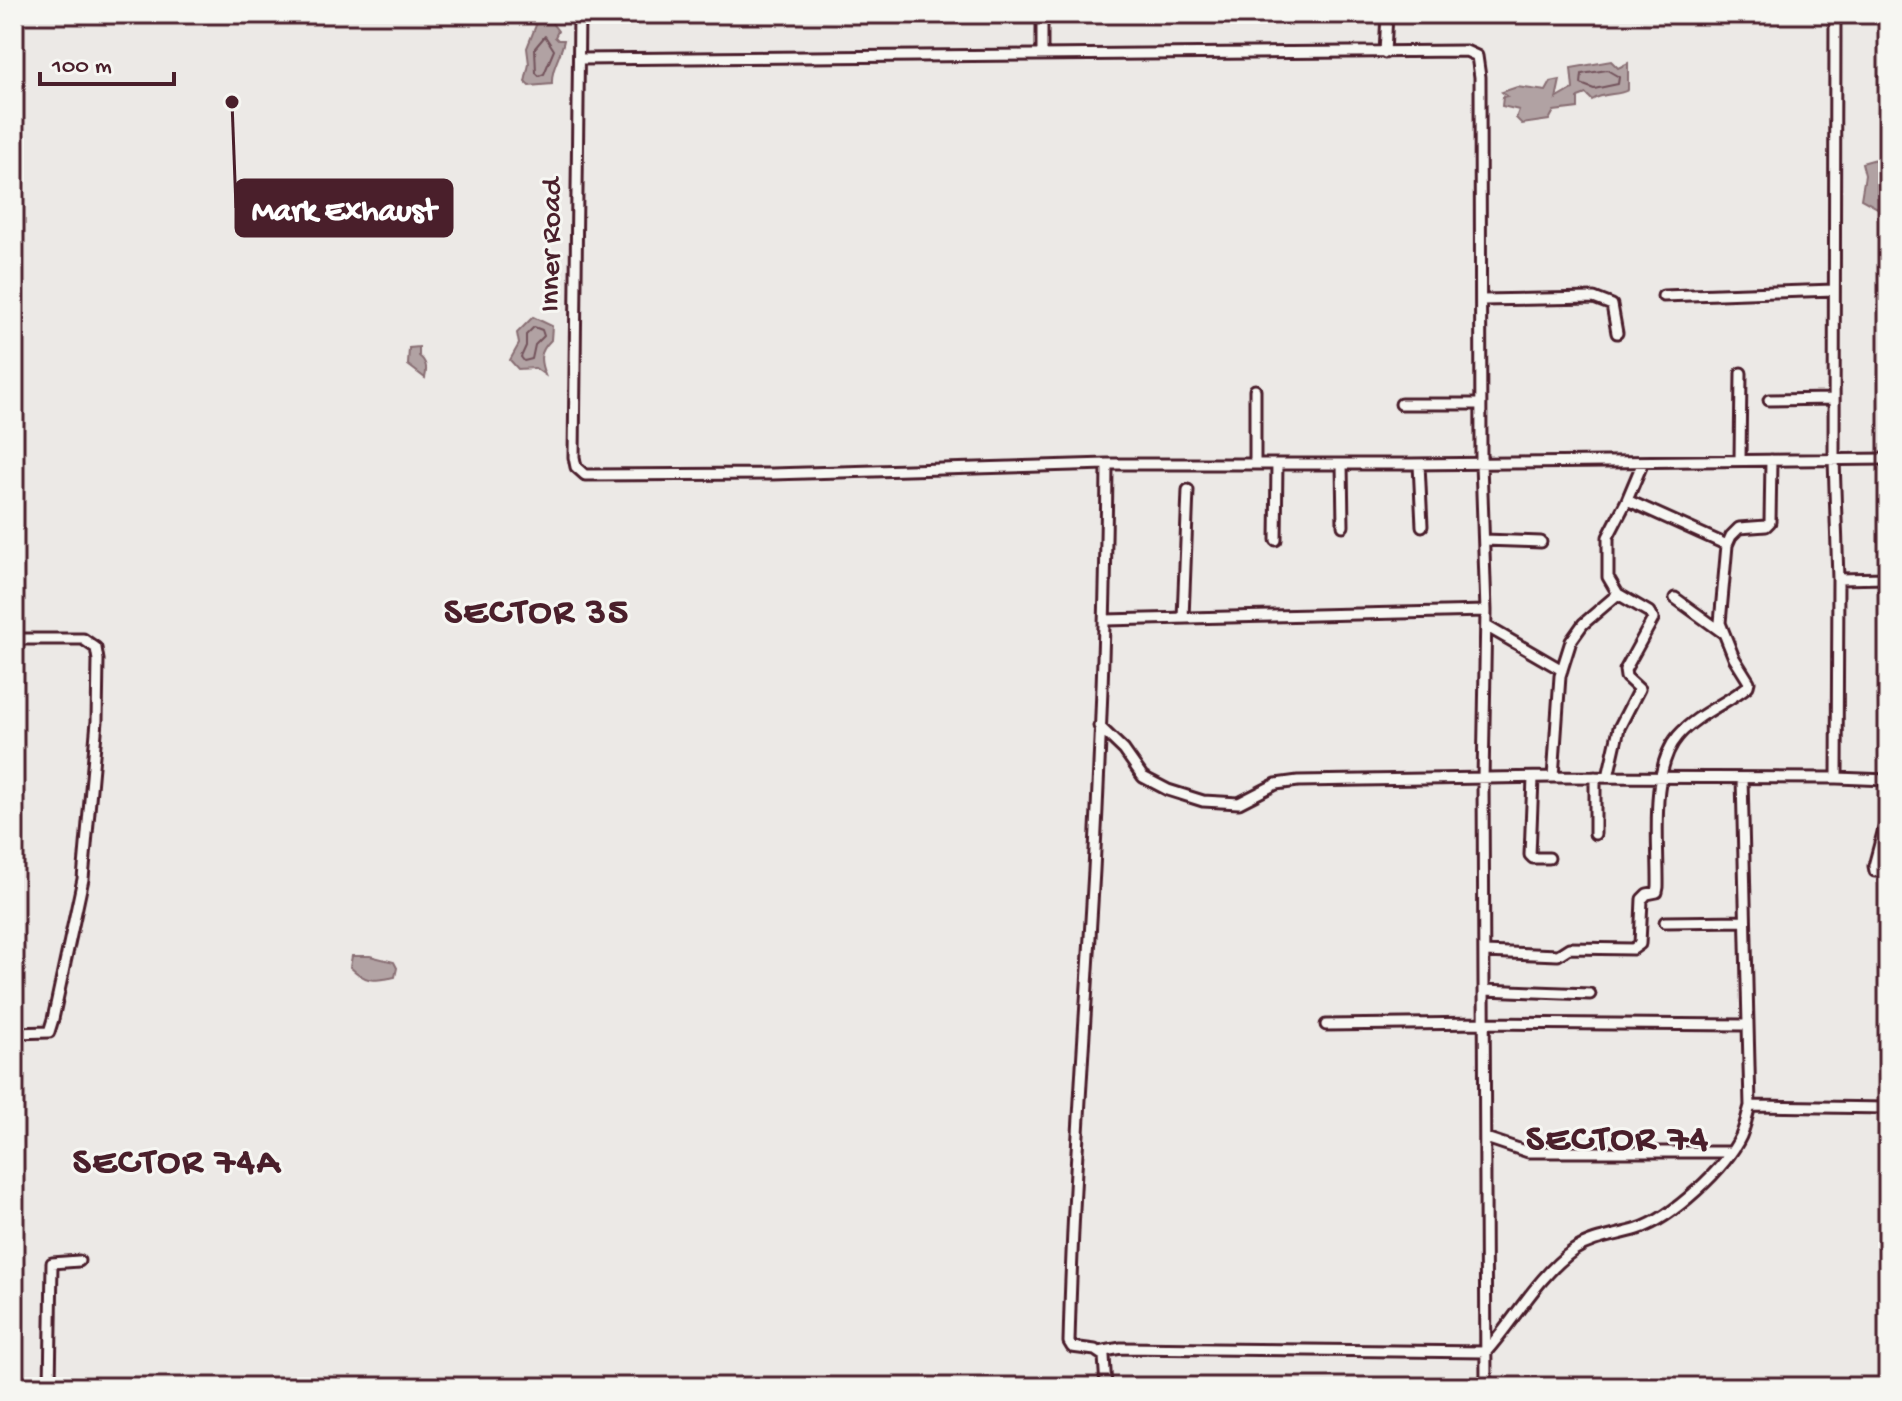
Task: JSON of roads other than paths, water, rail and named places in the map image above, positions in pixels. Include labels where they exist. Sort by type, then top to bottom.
[{"type":"street","name":"Inner Road","points":[[579,14],[574,457],[576,467],[582,473],[588,476],[752,474],[1107,464]]},
{"type":"street","points":[[1042,14],[1042,54]]},
{"type":"street","points":[[1385,53],[1387,14]]},
{"type":"street","points":[[1835,14],[1837,778]]},
{"type":"street","points":[[579,59],[1466,51],[1477,56],[1482,300],[1481,463],[1486,611],[1483,780],[1486,1387]]},
{"type":"street","points":[[1663,296],[1834,290]]},
{"type":"street","points":[[1482,300],[1605,300],[1612,305],[1617,333]]},
{"type":"street","points":[[1740,460],[1741,373]]},
{"type":"street","points":[[1255,390],[1255,464]]},
{"type":"street","points":[[1769,400],[1834,399]]},
{"type":"street","points":[[1401,404],[1481,404]]},
{"type":"street","points":[[1486,1352],[1121,1348],[1099,1352],[1076,1349],[1069,1342],[1079,1086],[1094,870],[1105,620],[1107,464],[1888,459]]},
{"type":"street","points":[[1484,952],[1558,955],[1569,948],[1637,947],[1641,938],[1643,896],[1654,894],[1658,887],[1660,777],[1676,737],[1748,686],[1749,682],[1734,658],[1720,623],[1727,545],[1739,528],[1766,526],[1770,522],[1771,460]]},
{"type":"street","points":[[1608,777],[1619,728],[1639,689],[1626,677],[1625,670],[1653,619],[1649,612],[1618,594],[1609,582],[1609,531],[1627,500],[1643,462]]},
{"type":"street","points":[[1276,540],[1277,464]]},
{"type":"street","points":[[1342,464],[1343,526]]},
{"type":"street","points":[[1419,464],[1422,526]]},
{"type":"street","points":[[1183,618],[1188,490]]},
{"type":"street","points":[[1627,500],[1727,545]]},
{"type":"street","points":[[1484,540],[1541,542]]},
{"type":"street","points":[[1838,579],[1888,578]]},
{"type":"street","points":[[1553,777],[1556,709],[1562,670],[1575,633],[1618,594]]},
{"type":"street","points":[[1675,598],[1722,632]]},
{"type":"street","points":[[1105,620],[1486,611]]},
{"type":"street","points":[[1486,626],[1562,670]]},
{"type":"street","points":[[14,639],[83,639],[96,648],[98,660],[96,733],[83,879],[53,1019],[49,1032],[14,1033]]},
{"type":"street","points":[[1099,726],[1120,746],[1143,777],[1160,787],[1203,801],[1239,803],[1276,784],[1298,781],[1553,777],[1888,780]]},
{"type":"street","points":[[1595,777],[1595,834]]},
{"type":"street","points":[[1533,778],[1530,855],[1533,858],[1549,858]]},
{"type":"street","points":[[1486,1352],[1543,1279],[1575,1250],[1596,1239],[1651,1224],[1704,1183],[1731,1152],[1742,1133],[1750,1106],[1742,778]]},
{"type":"street","points":[[1888,814],[1874,866],[1875,871],[1888,872]]},
{"type":"street","points":[[1665,922],[1744,921]]},
{"type":"street","points":[[1484,990],[1590,994]]},
{"type":"street","points":[[1326,1025],[1746,1025]]},
{"type":"street","points":[[1750,1106],[1888,1108]]},
{"type":"street","points":[[1486,1138],[1528,1152],[1731,1152]]},
{"type":"street","points":[[50,1387],[52,1263],[79,1261]]},
{"type":"street","points":[[1099,1352],[1105,1357],[1106,1387]]},
{"type":"water","points":[[531,14],[556,14],[552,23],[558,31],[555,37],[564,40],[552,84],[529,86],[525,82],[529,64],[527,48],[536,25],[528,23]]},
{"type":"water","points":[[1611,61],[1618,68],[1628,63],[1628,90],[1592,100],[1586,94],[1578,97],[1578,108],[1554,111],[1549,120],[1522,124],[1516,118],[1519,110],[1502,106],[1503,97],[1507,96],[1502,92],[1517,87],[1546,91],[1551,82],[1560,80],[1556,99],[1573,89],[1571,68]]},
{"type":"water","points":[[1888,158],[1888,208],[1881,210],[1861,199],[1865,175],[1862,163]]},
{"type":"water","points":[[533,317],[552,326],[551,340],[541,356],[545,375],[535,368],[518,369],[510,360],[519,344],[517,333]]},
{"type":"water","points":[[419,347],[419,356],[426,366],[425,378],[408,365],[409,348]]},
{"type":"water","points":[[352,956],[370,956],[394,962],[397,968],[395,977],[375,980],[361,976],[350,967]]},
{"type":"place","name":"Mark Exhaust","points":[[232,102]]},
{"type":"district","name":"SECTOR 35","points":[[537,614]]},
{"type":"district","name":"SECTOR 74","points":[[1618,1141]]},
{"type":"district","name":"SECTOR 74A","points":[[177,1164]]}]
